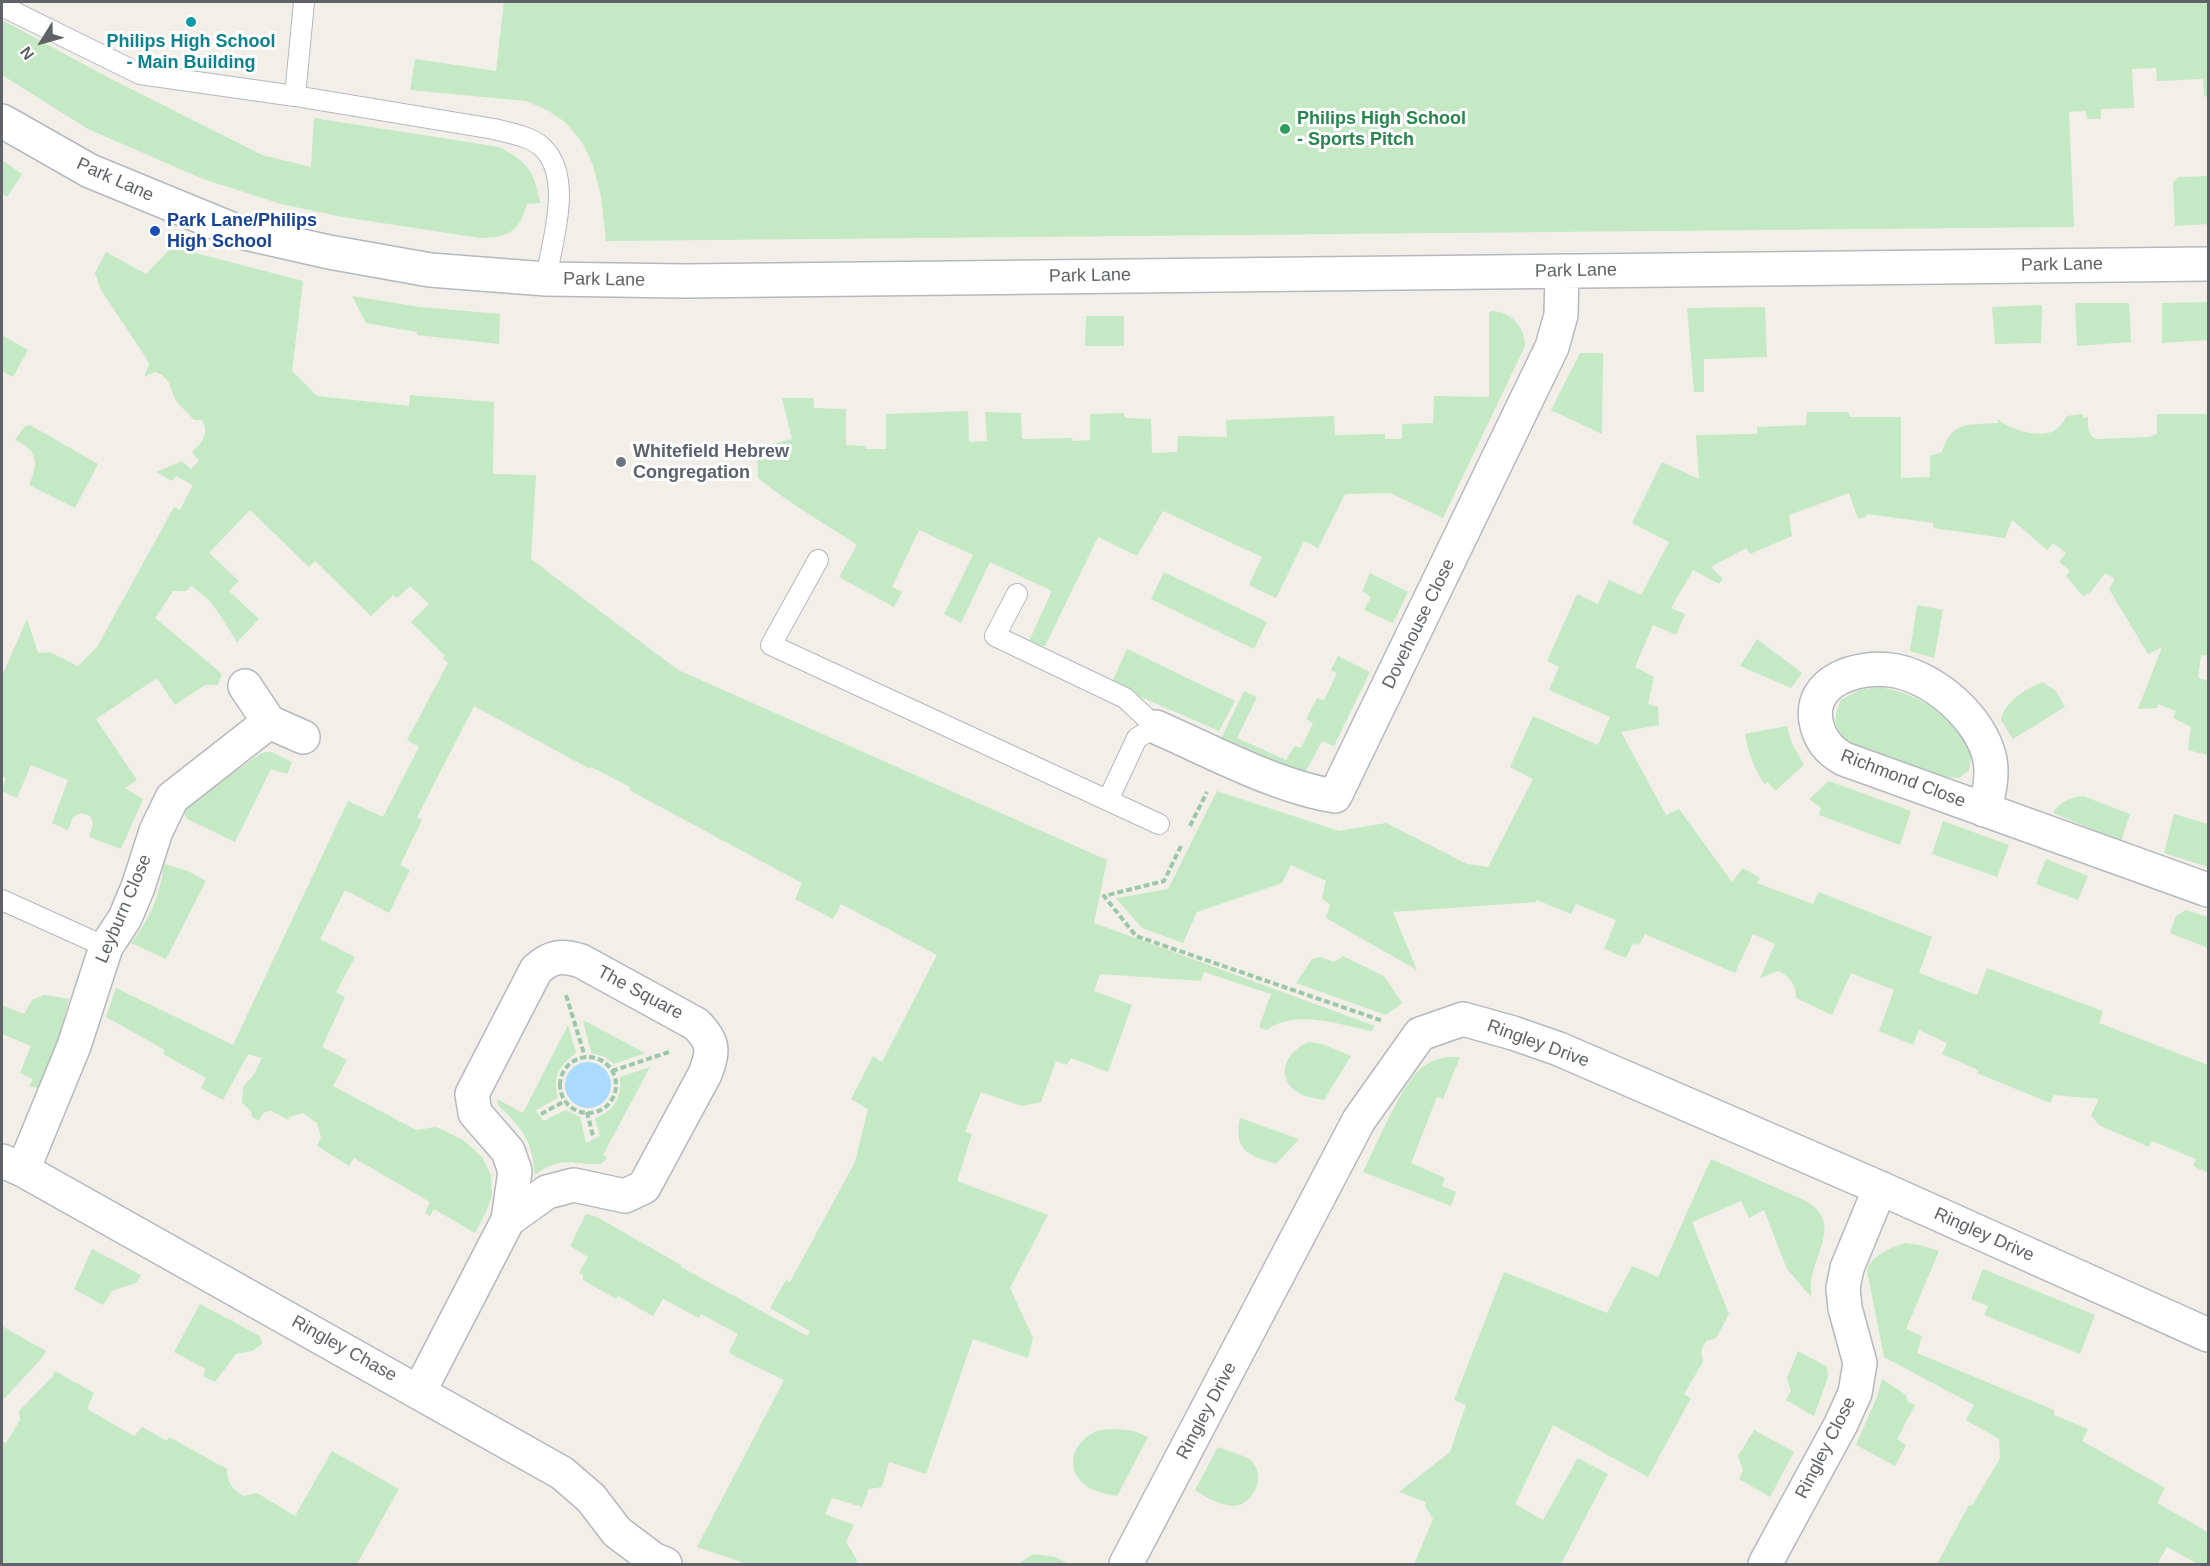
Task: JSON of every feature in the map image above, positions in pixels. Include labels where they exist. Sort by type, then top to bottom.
[{"type":"street","name":"Park Lane","points":[[2,121],[90,171],[236,231],[329,252],[430,270],[546,279],[684,281],[2208,264]]},
{"type":"street","name":"Dovehouse Close","points":[[1156,727],[1291,785],[1314,793],[1335,796],[1552,347],[1561,315],[1562,271]]},
{"type":"street","name":"Richmond Close","points":[[1984,810],[1990,792],[1991,776],[1984,744],[1967,715],[1941,692],[1915,678],[1890,670],[1865,670],[1845,675],[1837,678],[1823,690],[1814,714],[1817,730],[1833,753],[1844,759],[1984,810],[2208,890]]},
{"type":"street","points":[[245,687],[269,722],[303,737]]},
{"type":"street","name":"Leyburn Close","points":[[12,1166],[74,1046],[106,947],[125,918],[156,831],[172,798],[269,722]]},
{"type":"street","name":"The Square","points":[[554,958],[566,956],[581,961],[696,1024],[709,1039]]},
{"type":"street","points":[[419,1392],[508,1220],[515,1171],[508,1151],[475,1113],[472,1094],[537,970],[546,961],[554,958]]},
{"type":"street","name":"Ringley Drive","points":[[1126,1564],[1359,1120],[1420,1034],[1463,1019],[1559,1048],[2208,1335]]},
{"type":"street","points":[[508,1220],[547,1192],[574,1185],[625,1196],[644,1187],[705,1074],[712,1057],[709,1039]]},
{"type":"street","name":"Ringley Chase","points":[[12,1166],[562,1473],[591,1498],[617,1532],[653,1559],[665,1564]]},
{"type":"street","name":"Ringley Close","points":[[1765,1564],[1841,1424],[1855,1392],[1860,1363],[1845,1308],[1843,1288],[1847,1268],[1880,1188]]},
{"type":"lane","points":[[295,96],[304,2]]},
{"type":"lane","points":[[2,6],[140,74],[295,96],[494,129],[519,135],[541,146],[554,164],[561,191],[546,279]]},
{"type":"lane","points":[[818,560],[771,645],[1159,824]]},
{"type":"lane","points":[[1017,594],[995,636],[1125,698],[1156,727],[1137,738],[1108,800]]},
{"type":"lane","points":[[2,900],[106,947]]},
{"type":"path","points":[[1190,828],[1210,785]]},
{"type":"path","points":[[1185,838],[1164,881],[1104,896],[1136,936],[1420,1034]]},
{"type":"path","points":[[554,958],[585,1057]]},
{"type":"path","points":[[612,1071],[709,1039]]},
{"type":"path","points":[[585,1057],[598,1059],[612,1071],[616,1089],[613,1097],[601,1110],[587,1112],[575,1110],[565,1101],[560,1090],[562,1073],[573,1060],[585,1057]]},
{"type":"path","points":[[541,1114],[565,1101]]},
{"type":"path","points":[[587,1112],[593,1136]]},
{"type":"green space","name":"Philips High School - Sports Pitch","points":[[504,2],[2208,2],[2208,96],[2204,97],[2203,79],[2157,81],[2156,68],[2132,69],[2134,108],[2101,109],[2101,119],[2087,119],[2086,111],[2069,112],[2074,227],[606,241],[601,196],[593,165],[582,142],[565,122],[547,110],[526,101],[410,90],[415,59],[496,71]]},
{"type":"green space","points":[[2,20],[111,79],[262,155],[311,167],[314,118],[499,147],[517,157],[528,169],[535,183],[540,203],[527,204],[516,227],[506,234],[480,238],[343,217],[281,204],[203,179],[88,129],[2,75]]},
{"type":"green space","points":[[2,160],[22,174],[7,197],[2,194]]},
{"type":"green space","points":[[2208,176],[2208,224],[2175,226],[2173,182],[2179,177]]},
{"type":"green space","points":[[172,247],[303,281],[292,371],[317,396],[409,406],[410,395],[494,402],[493,474],[536,475],[531,559],[678,670],[1107,860],[1094,923],[1375,1026],[1371,1031],[1331,1022],[1304,1019],[1291,1020],[1266,1030],[1259,1027],[1271,994],[1204,972],[1201,981],[1100,974],[1094,991],[1132,1005],[1108,1072],[1071,1058],[1067,1065],[1056,1061],[1041,1102],[1022,1106],[981,1092],[965,1132],[972,1134],[957,1181],[1048,1215],[1010,1288],[1033,1338],[1028,1358],[973,1339],[926,1474],[889,1462],[882,1487],[869,1489],[862,1507],[832,1498],[825,1514],[854,1525],[846,1542],[857,1560],[856,1564],[747,1564],[697,1547],[784,1380],[729,1352],[738,1334],[701,1314],[699,1318],[663,1299],[653,1316],[618,1296],[616,1299],[583,1280],[583,1275],[579,1273],[588,1257],[570,1246],[586,1214],[597,1217],[681,1267],[807,1336],[810,1331],[770,1308],[786,1280],[790,1282],[855,1162],[868,1109],[851,1099],[873,1056],[882,1062],[937,955],[841,904],[833,919],[795,899],[802,883],[629,790],[630,787],[591,767],[590,769],[474,706],[417,817],[422,820],[400,865],[410,870],[389,913],[345,890],[320,939],[355,957],[336,992],[345,997],[322,1047],[347,1060],[333,1086],[416,1130],[436,1127],[447,1132],[463,1140],[482,1157],[491,1175],[492,1196],[475,1233],[434,1209],[430,1216],[425,1213],[430,1202],[354,1158],[349,1166],[317,1146],[321,1137],[317,1123],[303,1113],[289,1117],[288,1120],[272,1111],[265,1112],[258,1121],[251,1116],[252,1113],[242,1102],[243,1087],[253,1076],[262,1058],[248,1054],[223,1100],[201,1088],[206,1078],[163,1054],[165,1050],[106,1017],[116,988],[233,1045],[348,801],[383,817],[419,747],[407,740],[448,663],[443,658],[445,656],[411,622],[429,604],[410,586],[397,598],[393,595],[371,616],[315,561],[309,567],[250,510],[209,553],[239,581],[229,591],[259,619],[237,642],[208,599],[191,586],[186,591],[173,591],[155,618],[222,674],[218,685],[205,685],[175,705],[157,678],[96,719],[137,780],[125,788],[143,799],[121,849],[89,837],[93,824],[90,816],[81,813],[73,817],[68,830],[52,823],[68,780],[31,765],[17,798],[2,791],[6,778],[2,776],[2,670],[4,671],[27,619],[38,653],[50,652],[78,666],[97,647],[174,507],[180,510],[193,485],[176,476],[172,481],[156,472],[182,461],[191,469],[199,461],[192,452],[204,437],[205,429],[202,420],[194,420],[177,402],[168,381],[161,375],[155,372],[144,377],[149,365],[147,359],[101,290],[95,273],[106,252],[146,274]]},
{"type":"green space","points":[[352,296],[420,307],[500,314],[499,344],[417,335],[417,332],[366,323]]},
{"type":"green space","points":[[2208,302],[2208,340],[2162,343],[2162,303]]},
{"type":"green space","points":[[2075,303],[2129,303],[2131,342],[2077,346]]},
{"type":"green space","points":[[2042,305],[2041,343],[1995,344],[1992,307]]},
{"type":"green space","points":[[1765,307],[1767,357],[1704,359],[1704,392],[1694,392],[1687,308]]},
{"type":"green space","points":[[1491,311],[1504,314],[1515,321],[1522,332],[1525,346],[1443,518],[1390,493],[1345,494],[1318,548],[1304,541],[1276,598],[1249,585],[1262,557],[1163,511],[1137,556],[1098,537],[1045,646],[1028,643],[1052,591],[990,562],[961,623],[944,614],[973,555],[919,530],[892,587],[902,592],[894,607],[839,577],[857,545],[758,478],[757,448],[792,439],[782,398],[813,398],[814,408],[846,409],[846,445],[865,446],[866,449],[886,449],[886,414],[968,411],[969,442],[987,441],[985,412],[1021,413],[1022,439],[1090,440],[1090,414],[1124,413],[1125,418],[1151,419],[1152,453],[1177,452],[1178,436],[1227,437],[1226,420],[1334,416],[1335,435],[1385,434],[1385,439],[1402,439],[1402,424],[1433,423],[1434,396],[1489,397],[1489,314]]},
{"type":"green space","points":[[1086,316],[1124,316],[1124,346],[1085,346]]},
{"type":"green space","points":[[2,335],[28,350],[13,377],[2,371]]},
{"type":"green space","points":[[1580,353],[1603,353],[1602,434],[1551,410]]},
{"type":"green space","points":[[1807,412],[1848,412],[1850,417],[1901,417],[1901,478],[1930,477],[1930,456],[1942,452],[1951,434],[1963,426],[1998,423],[1998,419],[2024,432],[2040,434],[2054,431],[2067,416],[2083,414],[2083,418],[2088,417],[2090,433],[2096,439],[2149,437],[2157,434],[2157,414],[2208,414],[2208,656],[2201,655],[2198,678],[2208,681],[2208,755],[2188,750],[2191,727],[2173,718],[2176,711],[2158,704],[2157,708],[2138,709],[2162,647],[2148,654],[2109,589],[2115,579],[2105,573],[2091,592],[2083,596],[2066,576],[2070,571],[2059,562],[2066,553],[2053,543],[2047,550],[2012,520],[2005,538],[1933,528],[1933,523],[1867,514],[1866,517],[1858,519],[1849,493],[1789,515],[1792,536],[1750,554],[1746,548],[1711,567],[1723,579],[1719,584],[1693,570],[1671,608],[1685,614],[1676,635],[1653,625],[1635,667],[1654,677],[1648,704],[1658,707],[1659,725],[1621,732],[1666,815],[1679,809],[1732,882],[1743,868],[1760,878],[1757,883],[1813,904],[1819,892],[1932,937],[1919,973],[1977,995],[1987,968],[2103,1011],[2099,1023],[2208,1065],[2208,1173],[2193,1166],[2196,1159],[2152,1141],[2149,1147],[2099,1125],[2091,1115],[2099,1099],[2054,1095],[2050,1103],[1977,1073],[1978,1070],[1942,1054],[1947,1043],[1919,1030],[1913,1045],[1879,1031],[1894,990],[1851,973],[1832,1015],[1796,998],[1792,982],[1783,973],[1778,971],[1760,978],[1775,944],[1753,934],[1735,973],[1645,934],[1639,945],[1633,943],[1626,958],[1604,949],[1616,920],[1576,904],[1571,914],[1537,900],[1536,902],[1393,912],[1417,970],[1326,918],[1330,905],[1322,898],[1326,881],[1291,865],[1282,883],[1197,912],[1183,943],[1142,928],[1116,898],[1168,889],[1217,791],[1339,831],[1386,823],[1467,864],[1488,867],[1533,779],[1510,767],[1533,716],[1598,745],[1610,717],[1549,690],[1559,667],[1547,661],[1577,594],[1598,604],[1609,580],[1641,595],[1669,542],[1632,523],[1662,462],[1699,479],[1696,435],[1757,434],[1757,427],[1806,425]]},
{"type":"green space","points":[[30,425],[98,464],[75,508],[29,485],[34,470],[34,458],[28,448],[15,440],[24,427]]},
{"type":"green space","points":[[1164,572],[1267,622],[1254,649],[1151,599]]},
{"type":"green space","points":[[1370,573],[1408,592],[1393,623],[1364,610],[1371,597],[1362,591]]},
{"type":"green space","points":[[1917,605],[1943,610],[1934,658],[1910,651]]},
{"type":"green space","points":[[1757,639],[1802,673],[1791,688],[1740,666]]},
{"type":"green space","points":[[1127,649],[1235,701],[1219,731],[1111,684]]},
{"type":"green space","points":[[1338,656],[1370,672],[1334,746],[1322,741],[1305,773],[1216,749],[1244,691],[1257,697],[1237,738],[1286,760],[1295,746],[1301,748],[1313,723],[1306,719],[1317,698],[1324,700],[1337,673],[1331,670]]},
{"type":"green space","points":[[2042,682],[2056,691],[2065,707],[2013,739],[2001,720],[2003,713],[2016,697]]},
{"type":"green space","points":[[1879,687],[1894,690],[1921,701],[1945,718],[1955,728],[1972,753],[1969,770],[1959,778],[1947,777],[1850,745],[1836,725],[1836,713],[1841,700],[1859,690]]},
{"type":"green space","points":[[1787,726],[1792,744],[1804,765],[1775,791],[1768,782],[1764,784],[1757,772],[1745,734]]},
{"type":"green space","points":[[266,752],[272,752],[292,762],[287,774],[271,769],[235,842],[187,819],[183,812],[185,807]]},
{"type":"green space","points":[[1829,781],[1911,811],[1900,845],[1819,815],[1821,808],[1809,799]]},
{"type":"green space","points":[[2083,796],[2130,814],[2121,841],[2053,813],[2066,801]]},
{"type":"green space","points":[[2174,814],[2208,824],[2208,867],[2164,853]]},
{"type":"green space","points":[[1943,821],[2009,845],[1997,877],[1932,854]]},
{"type":"green space","points":[[2046,859],[2088,876],[2078,900],[2036,884]]},
{"type":"green space","points":[[164,864],[188,871],[206,881],[166,959],[131,943],[153,906]]},
{"type":"green space","points":[[2186,910],[2208,917],[2208,948],[2170,933],[2176,916]]},
{"type":"green space","points":[[1343,956],[1384,976],[1402,1003],[1386,1015],[1296,983],[1312,959],[1321,957],[1334,962]]},
{"type":"green space","points":[[45,995],[69,999],[57,1045],[41,1089],[29,1086],[33,1079],[20,1073],[31,1046],[2,1034],[2,1005],[24,1014],[33,999]]},
{"type":"green space","points":[[583,1020],[645,1053],[614,1064],[605,1057],[591,1053]]},
{"type":"green space","points":[[568,1025],[576,1053],[558,1072],[556,1091],[558,1098],[536,1110],[543,1121],[566,1110],[580,1117],[586,1143],[600,1136],[595,1118],[607,1112],[615,1103],[620,1091],[620,1077],[650,1067],[603,1155],[607,1158],[601,1164],[560,1163],[535,1175],[534,1163],[525,1136],[498,1105],[497,1099],[523,1113]]},
{"type":"green space","points":[[1309,1042],[1322,1044],[1351,1056],[1324,1100],[1299,1093],[1289,1085],[1286,1078],[1286,1064],[1290,1057]]},
{"type":"green space","points":[[1447,1057],[1460,1057],[1443,1099],[1437,1097],[1411,1163],[1445,1178],[1442,1186],[1456,1192],[1451,1206],[1363,1172],[1397,1102],[1413,1076],[1427,1064]]},
{"type":"green space","points":[[1240,1118],[1299,1139],[1276,1164],[1266,1161],[1250,1154],[1241,1145]]},
{"type":"green space","points":[[1711,1159],[1804,1200],[1822,1216],[1824,1235],[1811,1279],[1811,1297],[1787,1269],[1764,1210],[1749,1218],[1741,1201],[1692,1222],[1729,1314],[1716,1338],[1706,1341],[1701,1351],[1703,1362],[1684,1394],[1691,1398],[1648,1477],[1553,1425],[1515,1504],[1543,1520],[1578,1458],[1608,1474],[1561,1564],[1414,1564],[1433,1519],[1425,1506],[1426,1502],[1399,1492],[1450,1452],[1466,1405],[1454,1400],[1504,1272],[1607,1313],[1632,1266],[1658,1277]]},
{"type":"green space","points":[[1905,1243],[1939,1251],[1906,1329],[1922,1336],[1917,1353],[2054,1410],[2054,1415],[2088,1429],[2082,1441],[2165,1488],[2157,1503],[2208,1532],[2206,1552],[2208,1564],[2198,1564],[2167,1547],[2157,1564],[1937,1564],[1969,1505],[1972,1506],[2000,1458],[1999,1439],[1966,1420],[1974,1405],[1884,1357],[1867,1270],[1878,1256]]},
{"type":"green space","points":[[92,1249],[141,1275],[136,1283],[112,1291],[103,1305],[74,1289]]},
{"type":"green space","points":[[1983,1269],[2095,1315],[2080,1354],[1984,1315],[1988,1306],[1971,1299]]},
{"type":"green space","points":[[200,1304],[260,1336],[262,1344],[252,1351],[236,1354],[215,1382],[203,1376],[206,1369],[174,1352]]},
{"type":"green space","points":[[2,1326],[46,1351],[2,1401]]},
{"type":"green space","points":[[1798,1351],[1827,1367],[1828,1377],[1814,1416],[1786,1400],[1791,1391],[1787,1378]]},
{"type":"green space","points":[[55,1371],[94,1393],[87,1409],[134,1436],[142,1427],[167,1441],[169,1437],[227,1469],[231,1485],[243,1496],[257,1493],[295,1516],[332,1451],[399,1489],[357,1564],[2,1564],[2,1441],[6,1443],[20,1420],[19,1411]]},
{"type":"green space","points":[[1882,1379],[1906,1395],[1908,1402],[1915,1405],[1897,1439],[1906,1445],[1895,1466],[1856,1445],[1877,1397]]},
{"type":"green space","points":[[1099,1430],[1134,1431],[1148,1437],[1117,1496],[1085,1485],[1078,1478],[1073,1463],[1077,1449],[1087,1436]]},
{"type":"green space","points":[[1754,1430],[1794,1452],[1770,1497],[1739,1479],[1743,1470],[1738,1456]]},
{"type":"green space","points":[[1218,1447],[1249,1459],[1257,1471],[1255,1491],[1251,1497],[1239,1505],[1222,1504],[1195,1490]]},
{"type":"green space","points":[[1033,1554],[1055,1557],[1069,1564],[1018,1564]]},
{"type":"water","points":[[588,1062],[604,1069],[611,1085],[604,1101],[588,1108],[572,1101],[565,1085],[572,1069]]},
{"type":"place","name":"Philips High School - Main Building","points":[[191,22]]},
{"type":"place","name":"Philips High School - Sports Pitch","points":[[1285,129]]},
{"type":"place","name":"Park Lane/Philips High School","points":[[155,231]]},
{"type":"place","name":"Whitefield Hebrew Congregation","points":[[621,462]]}]
